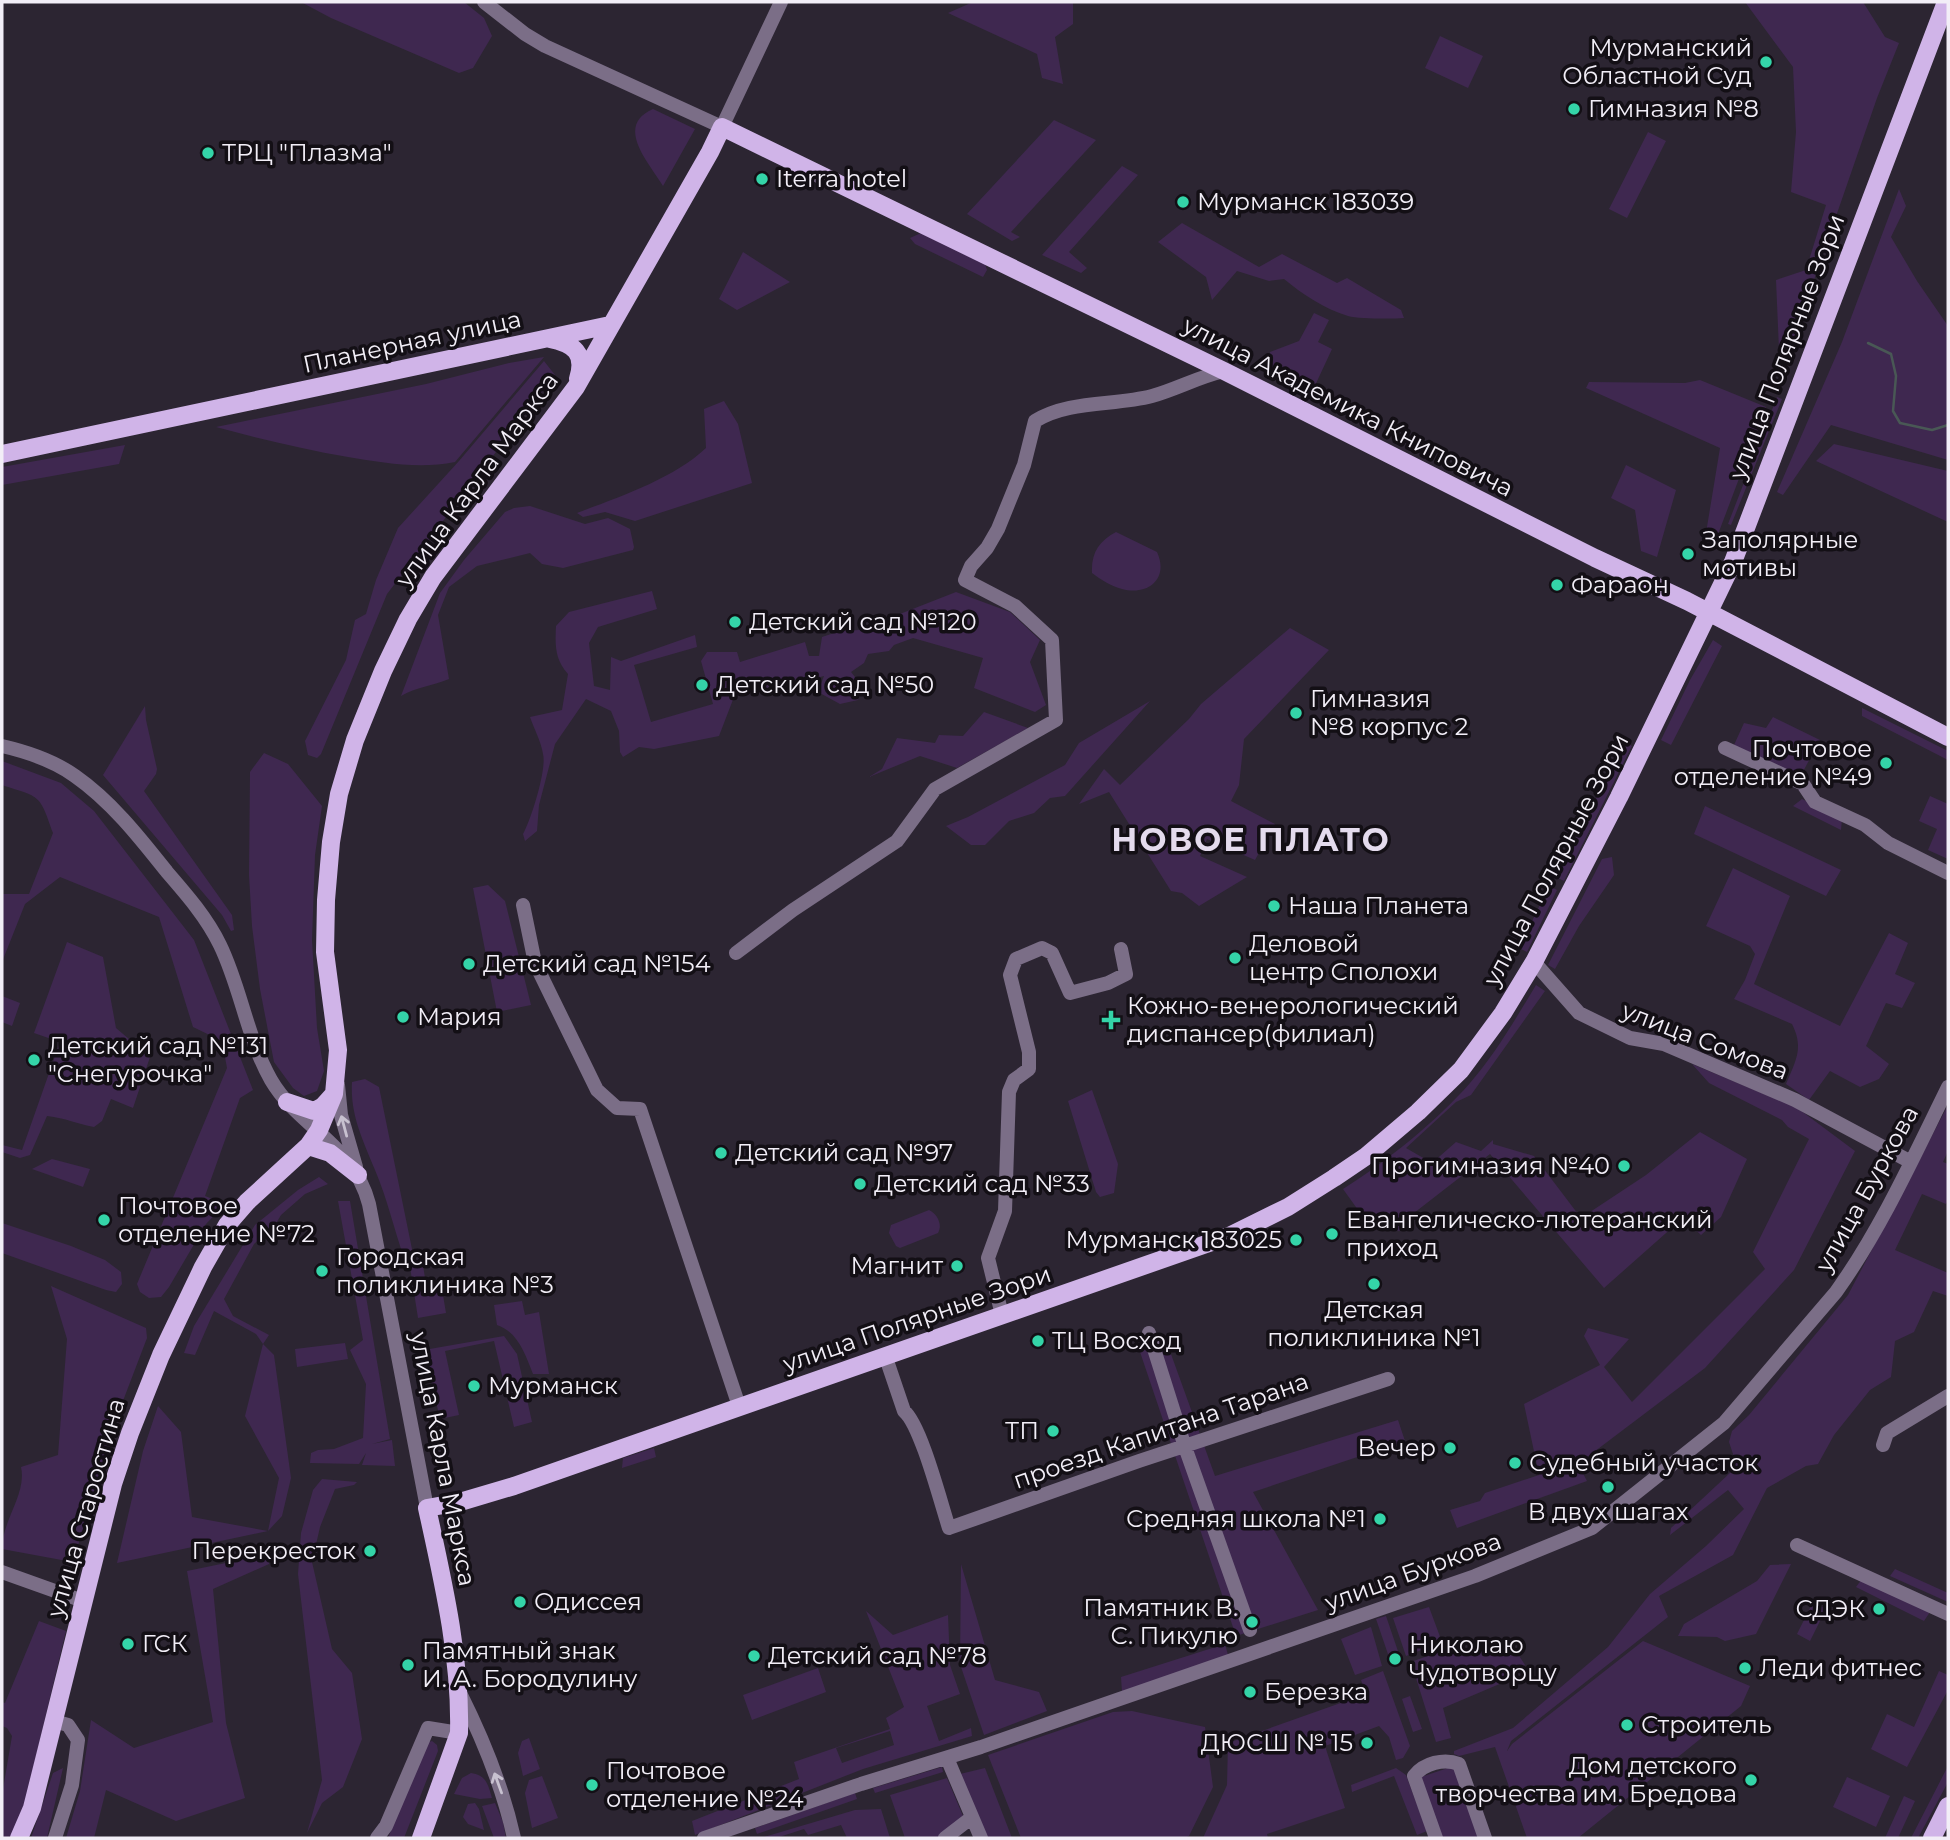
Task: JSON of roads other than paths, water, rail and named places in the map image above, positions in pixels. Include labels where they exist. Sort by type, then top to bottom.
[{"type":"main road","name":"улица Полярные Зори","points":[[427,1508],[460,1502],[514,1486],[1228,1236],[1288,1207],[1365,1157],[1447,1085],[1503,1013],[1534,962],[1619,797],[1733,562],[1945,2]]},
{"type":"main road","points":[[610,325],[722,127]]},
{"type":"main road","name":"улица Академика Книповича","points":[[722,127],[1224,371],[1595,558],[1709,612],[1948,737]]},
{"type":"main road","name":"Планерная улица","points":[[2,454],[610,325]]},
{"type":"main road","name":"улица Карла Маркса","points":[[337,1075],[338,1050],[325,952],[326,900],[339,794],[355,740],[383,671],[420,598],[455,546],[576,387],[610,325]]},
{"type":"main road","points":[[553,337],[572,337],[585,345],[590,354],[589,363]]},
{"type":"main road","points":[[553,337],[568,344],[579,356],[582,363],[576,387]]},
{"type":"main road","name":"улица Старостина","points":[[19,1838],[32,1808],[113,1484],[166,1343],[227,1225],[309,1146],[334,1094],[337,1075]]},
{"type":"main road","points":[[291,1105],[314,1111],[334,1094]]},
{"type":"main road","points":[[309,1146],[330,1153],[358,1175]]},
{"type":"main road","name":"улица Карла Маркса","points":[[427,1508],[450,1628],[458,1689]]},
{"type":"main road","points":[[421,1838],[459,1733],[458,1689]]},
{"type":"main road","points":[[1932,1838],[1948,1806]]},
{"type":"street","points":[[484,2],[545,46],[722,127],[781,2]]},
{"type":"street","points":[[736,953],[793,910],[897,841],[935,789],[1056,720],[1052,640],[1015,606],[965,580],[971,566],[987,548],[998,529],[1024,465],[1035,421],[1060,410],[1150,396],[1177,388],[1200,376],[1224,371]]},
{"type":"street","name":"улица Карла Маркса","points":[[2,746],[42,758],[74,775],[106,801],[196,906],[220,945],[272,1081],[291,1105],[339,1149],[358,1175],[369,1203],[427,1508]]},
{"type":"street","points":[[1725,748],[1803,784],[1815,802],[1865,825],[1888,843],[1948,873]]},
{"type":"street","points":[[523,905],[535,963],[597,1090],[617,1108],[640,1109],[740,1406]]},
{"type":"street","points":[[1002,1315],[988,1258],[1005,1211],[1009,1092],[1014,1080],[1029,1069],[1030,1052],[1010,975],[1016,959],[1042,948],[1052,953],[1070,993],[1126,974],[1122,949]]},
{"type":"street","name":"улица Сомова","points":[[1534,962],[1579,1013],[1630,1038],[1664,1044],[1795,1100],[1911,1162]]},
{"type":"street","points":[[337,1075],[341,1115],[358,1175]]},
{"type":"street","name":"улица Буркова","points":[[704,1838],[861,1784],[947,1758],[1475,1576],[1592,1528],[1712,1434],[1836,1292],[1853,1269],[1948,1087]]},
{"type":"street","points":[[1149,1333],[1185,1447],[1250,1630]]},
{"type":"street","name":"проезд Капитана Тарана","points":[[885,1355],[904,1411],[911,1416],[949,1528],[1388,1379]]},
{"type":"street","points":[[1882,1445],[1887,1433],[1948,1396]]},
{"type":"street","points":[[1797,1545],[1948,1614]]},
{"type":"street","points":[[2,1572],[83,1601]]},
{"type":"street","name":"улица Карла Маркса","points":[[458,1689],[478,1728],[508,1810],[514,1838]]},
{"type":"street","points":[[54,1721],[68,1725],[78,1740],[72,1785],[55,1838]]},
{"type":"street","points":[[377,1838],[386,1826],[428,1728],[459,1733]]},
{"type":"street","points":[[947,1758],[981,1838]]},
{"type":"street","points":[[1436,1838],[1414,1776],[1420,1768],[1447,1760],[1459,1764],[1485,1838]]},
{"type":"street","points":[[945,1838],[971,1818]]},
{"type":"waterway","points":[[1868,343],[1891,354],[1896,376],[1893,411],[1900,423],[1932,430],[1948,425]]},
{"type":"place","name":"Мурманский Областной Суд","points":[[1766,62]]},
{"type":"place","name":"Гимназия №8","points":[[1574,109]]},
{"type":"place","name":"ТРЦ \"Плазма\"","points":[[208,153]]},
{"type":"place","name":"Iterra hotel","points":[[762,179]]},
{"type":"place","name":"Мурманск 183039","points":[[1183,202]]},
{"type":"place","name":"Заполярные мотивы","points":[[1688,554]]},
{"type":"place","name":"Фараон","points":[[1557,585]]},
{"type":"place","name":"Детский сад №120","points":[[735,622]]},
{"type":"place","name":"Детский сад №50","points":[[702,685]]},
{"type":"place","name":"Гимназия №8 корпус 2","points":[[1296,713]]},
{"type":"place","name":"Почтовое отделение №49","points":[[1886,763]]},
{"type":"place","name":"Наша Планета","points":[[1274,906]]},
{"type":"place","name":"Деловой центр Сполохи","points":[[1235,958]]},
{"type":"place","name":"Детский сад №154","points":[[469,964]]},
{"type":"place","name":"Мария","points":[[403,1017]]},
{"type":"place","name":"Кожно-венерологический диспансер(филиал)","points":[[1111,1020]]},
{"type":"place","name":"Детский сад №131 \"Снегурочка\"","points":[[34,1060]]},
{"type":"place","name":"Детский сад №97","points":[[721,1153]]},
{"type":"place","name":"Прогимназия №40","points":[[1624,1166]]},
{"type":"place","name":"Детский сад №33","points":[[860,1184]]},
{"type":"place","name":"Почтовое отделение №72","points":[[104,1220]]},
{"type":"place","name":"Евангелическо-лютеранский приход","points":[[1332,1234]]},
{"type":"place","name":"Мурманск 183025","points":[[1296,1240]]},
{"type":"place","name":"Магнит","points":[[957,1266]]},
{"type":"place","name":"Городская поликлиника №3","points":[[322,1271]]},
{"type":"place","name":"Детская поликлиника №1","points":[[1374,1284]]},
{"type":"place","name":"ТЦ Восход","points":[[1038,1341]]},
{"type":"place","name":"Мурманск","points":[[474,1386]]},
{"type":"place","name":"ТП","points":[[1053,1431]]},
{"type":"place","name":"Вечер","points":[[1450,1448]]},
{"type":"place","name":"Судебный участок","points":[[1515,1463]]},
{"type":"place","name":"В двух шагах","points":[[1608,1487]]},
{"type":"place","name":"Средняя школа №1","points":[[1380,1519]]},
{"type":"place","name":"Перекресток","points":[[370,1551]]},
{"type":"place","name":"Одиссея","points":[[520,1602]]},
{"type":"place","name":"СДЭК","points":[[1879,1609]]},
{"type":"place","name":"Памятник В. С. Пикулю","points":[[1252,1622]]},
{"type":"place","name":"ГСК","points":[[128,1644]]},
{"type":"place","name":"Детский сад №78","points":[[754,1656]]},
{"type":"place","name":"Николаю Чудотворцу","points":[[1395,1659]]},
{"type":"place","name":"Памятный знак И. А. Бородулину","points":[[408,1665]]},
{"type":"place","name":"Леди фитнес","points":[[1745,1668]]},
{"type":"place","name":"Березка","points":[[1250,1692]]},
{"type":"place","name":"Строитель","points":[[1627,1725]]},
{"type":"place","name":"ДЮСШ № 15","points":[[1367,1743]]},
{"type":"place","name":"Дом детского творчества им. Бредова","points":[[1751,1780]]},
{"type":"place","name":"Почтовое отделение №24","points":[[592,1785]]},
{"type":"district","name":"НОВОЕ ПЛАТО","points":[[1251,840]]}]
